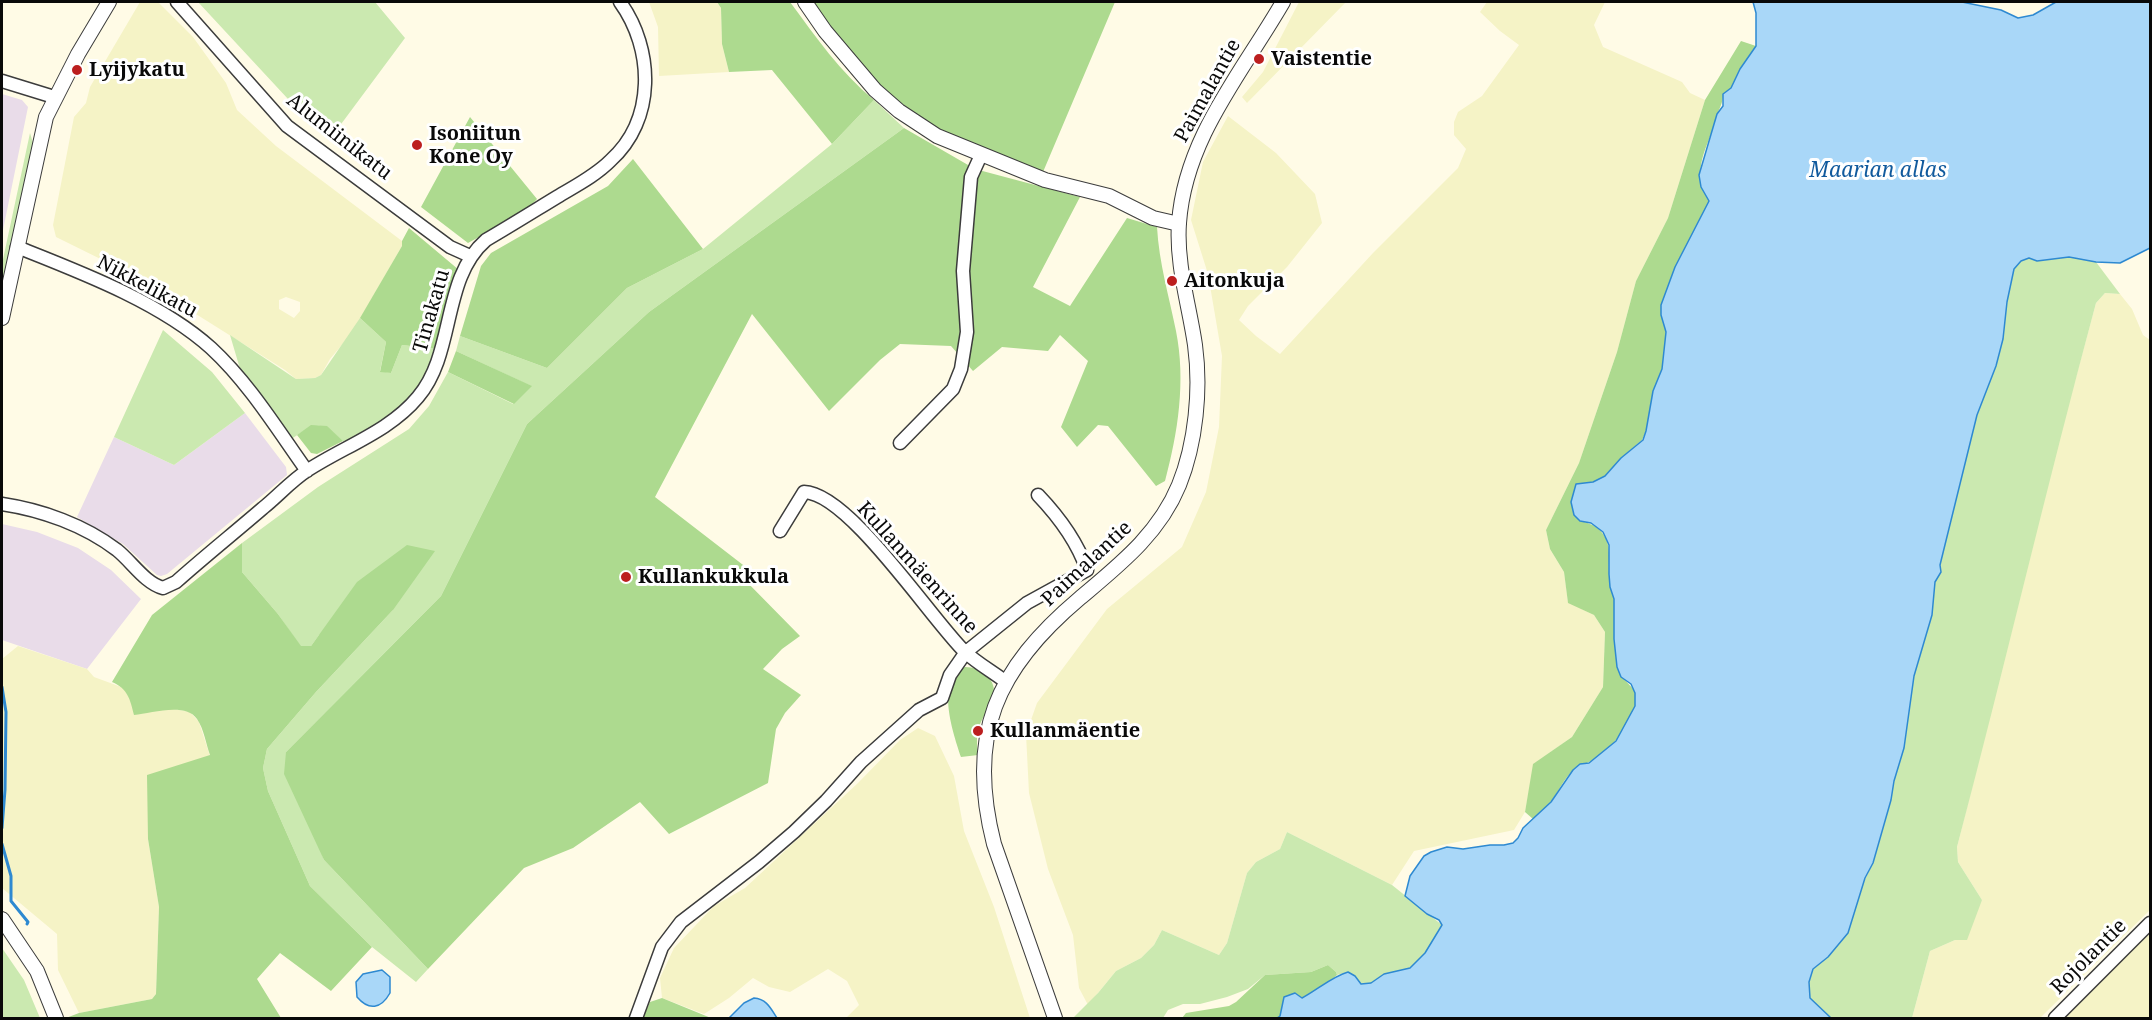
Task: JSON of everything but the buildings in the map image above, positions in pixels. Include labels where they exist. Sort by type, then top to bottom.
[{"type":"street","points":[[2,318],[42,128],[54,97],[109,2]]},
{"type":"street","name":"Alumiinikatu","points":[[177,2],[287,126],[450,247],[470,256]]},
{"type":"street","name":"Tinakatu","points":[[2,504],[51,516],[96,536],[134,564],[149,581],[163,588],[176,582],[307,471],[390,423],[406,411],[420,396],[438,361],[461,278],[470,256],[486,240],[592,176],[612,160],[628,140],[643,103],[645,70],[642,49],[634,24],[620,2]]},
{"type":"street","points":[[805,2],[825,31],[875,90],[899,111],[937,136],[1045,180],[1109,196],[1152,218],[1179,224]]},
{"type":"street","name":"Paimalantie","points":[[1055,1018],[994,844],[987,816],[984,767],[986,739],[992,711],[1006,682],[1035,640],[1063,612],[1121,564],[1145,540],[1164,514],[1180,483],[1192,432],[1197,380],[1195,345],[1181,273],[1179,224],[1182,200],[1188,172],[1201,138],[1283,2]]},
{"type":"street","points":[[2,81],[54,97]]},
{"type":"street","points":[[900,443],[953,389],[961,369],[967,332],[963,271],[971,177],[981,155]]},
{"type":"street","name":"Nikkelikatu","points":[[16,247],[139,300],[191,332],[243,381],[307,471]]},
{"type":"street","name":"Kullanmäenrinne","points":[[780,531],[804,492],[811,492],[825,499],[861,529],[966,652],[1006,682]]},
{"type":"street","points":[[636,1018],[662,947],[681,922],[785,839],[826,801],[861,762],[919,710],[942,698],[950,675],[966,652],[1027,603],[1087,570],[1075,542],[1038,495]]},
{"type":"street","points":[[2,919],[38,971],[56,1018]]},
{"type":"street","name":"Rojolantie","points":[[2055,1018],[2151,923]]},
{"type":"shaded area","points":[[140,2],[158,2],[193,37],[226,83],[237,110],[276,146],[402,241],[402,246],[352,333],[330,359],[321,375],[315,378],[296,379],[137,277],[56,237],[53,225],[74,117],[86,103],[90,87]],"holes":[[[286,297],[300,302],[300,311],[294,318],[279,309],[279,300]]]},
{"type":"shaded area","points":[[649,2],[717,2],[721,8],[722,44],[729,72],[659,76],[658,27]]},
{"type":"shaded area","points":[[1299,2],[1346,2],[1247,103],[1242,97],[1263,72]]},
{"type":"shaded area","points":[[1487,2],[1605,2],[1594,25],[1603,47],[1682,82],[1690,93],[1705,100],[1668,218],[1636,281],[1617,352],[1579,463],[1546,530],[1550,549],[1564,572],[1568,602],[1594,615],[1605,632],[1603,687],[1572,737],[1534,764],[1525,812],[1514,830],[1414,851],[1392,885],[1287,832],[1280,849],[1256,862],[1247,873],[1227,943],[1219,955],[1162,930],[1154,945],[1141,958],[1116,971],[1088,1005],[1079,988],[1073,935],[1048,869],[1029,793],[1026,734],[1037,703],[1107,609],[1182,547],[1206,492],[1219,427],[1222,356],[1208,274],[1191,220],[1203,162],[1228,116],[1276,153],[1315,194],[1322,223],[1287,267],[1248,306],[1239,320],[1280,354],[1373,253],[1458,168],[1466,149],[1454,135],[1454,122],[1458,112],[1482,96],[1519,45],[1480,12]]},
{"type":"shaded area","points":[[2,94],[22,100],[28,107],[2,235]]},
{"type":"shaded area","points":[[2105,293],[2120,294],[2132,309],[2143,335],[2150,340],[2150,910],[2040,1018],[1912,1018],[1930,951],[1955,940],[1982,900],[1958,862],[1957,847],[2054,458],[2096,303]]},
{"type":"shaded area","points":[[245,413],[286,467],[287,475],[167,574],[157,575],[123,544],[77,517],[114,437],[174,465]]},
{"type":"shaded area","points":[[2,524],[37,532],[78,548],[111,570],[141,599],[87,669],[2,640]]},
{"type":"shaded area","points":[[18,646],[87,669],[94,677],[124,688],[131,701],[190,712],[199,722],[210,756],[148,839],[159,907],[156,994],[152,999],[79,1013],[58,970],[57,934],[2,888],[2,659]]},
{"type":"shaded area","points":[[918,728],[935,736],[954,776],[964,831],[994,907],[1030,1018],[846,1018],[859,1005],[847,981],[828,969],[790,992],[769,987],[753,978],[729,998],[704,1014],[662,998],[660,978],[674,948],[714,906],[745,888],[858,783],[900,740]]},
{"type":"shaded area","points":[[2150,923],[2150,1018],[2055,1018]]},
{"type":"green space","points":[[198,2],[375,2],[405,38],[330,139],[321,124],[288,99]]},
{"type":"green space","points":[[717,2],[790,2],[839,66],[874,100],[832,144],[772,70],[729,72],[722,44],[721,8]]},
{"type":"green space","points":[[811,2],[1115,2],[1043,172],[986,150],[929,124],[883,89],[845,47]]},
{"type":"green space","points":[[1741,41],[1756,46],[1740,69],[1731,88],[1723,94],[1722,103],[1702,159],[1701,179],[1710,201],[1675,267],[1661,315],[1666,332],[1662,369],[1653,391],[1646,431],[1642,440],[1605,476],[1593,482],[1576,484],[1580,521],[1599,529],[1608,543],[1609,577],[1615,608],[1616,660],[1620,673],[1636,694],[1635,707],[1611,746],[1597,758],[1575,768],[1550,803],[1533,819],[1525,812],[1533,764],[1572,737],[1603,687],[1605,632],[1594,615],[1568,603],[1564,572],[1550,549],[1546,530],[1579,463],[1617,352],[1636,281],[1668,218],[1705,100]]},
{"type":"green space","points":[[874,100],[904,128],[649,312],[527,424],[441,596],[286,752],[324,860],[428,969],[416,982],[372,947],[310,886],[268,791],[263,768],[267,749],[316,692],[393,610],[319,635],[311,646],[300,646],[278,614],[242,572],[242,543],[318,487],[409,429],[429,406],[448,372],[513,404],[531,386],[456,351],[460,336],[547,368],[627,288],[703,249],[832,144]]},
{"type":"green space","points":[[470,117],[537,199],[526,211],[468,243],[421,207]]},
{"type":"green space","points":[[904,128],[975,169],[1080,197],[1033,287],[1070,306],[1127,218],[1157,227],[1162,266],[1176,331],[1180,369],[1177,426],[1165,481],[1156,486],[1108,426],[1098,425],[1077,447],[1061,427],[1088,361],[1060,335],[1048,351],[1002,347],[973,371],[951,346],[900,344],[880,360],[829,411],[752,314],[655,497],[747,568],[741,576],[800,636],[782,649],[763,669],[801,695],[785,713],[776,729],[768,783],[669,834],[640,802],[573,848],[524,868],[428,969],[324,860],[284,774],[286,752],[441,596],[527,424],[649,312]]},
{"type":"green space","points":[[30,133],[33,143],[2,291],[2,264]]},
{"type":"green space","points":[[633,159],[703,249],[627,288],[547,368],[460,336],[481,266],[491,253],[608,186]]},
{"type":"green space","points":[[409,228],[459,270],[437,349],[402,345],[391,373],[380,372],[386,342],[360,318],[402,246],[402,241]]},
{"type":"green space","points":[[2069,257],[2096,262],[2120,294],[2105,293],[2096,303],[1957,847],[1958,862],[1982,900],[1967,940],[1955,940],[1930,951],[1912,1018],[1831,1018],[1810,998],[1809,982],[1813,969],[1828,957],[1873,863],[1904,748],[1914,676],[1932,615],[1935,582],[1941,572],[1940,565],[1977,415],[1996,366],[2003,339],[2014,269],[2021,261],[2029,258],[2038,261]]},
{"type":"green space","points":[[360,318],[386,342],[380,371],[391,373],[402,345],[437,349],[420,388],[388,419],[345,443],[330,430],[319,426],[307,429],[290,440],[243,379],[230,335],[296,379],[315,378],[321,375]]},
{"type":"green space","points":[[163,330],[212,372],[245,413],[174,465],[114,437]]},
{"type":"green space","points":[[456,351],[532,386],[514,404],[448,372]]},
{"type":"green space","points":[[311,425],[327,426],[343,441],[317,454],[311,453],[297,435]]},
{"type":"green space","points":[[242,543],[242,572],[278,614],[301,646],[311,646],[357,582],[407,545],[435,551],[393,610],[316,692],[267,749],[263,768],[268,791],[310,886],[372,947],[331,991],[280,953],[257,979],[281,1018],[66,1018],[79,1013],[152,999],[156,994],[159,907],[148,839],[147,775],[210,755],[201,727],[192,714],[185,711],[168,710],[134,715],[127,695],[122,688],[112,682],[152,615]]},
{"type":"green space","points":[[965,667],[977,669],[987,676],[992,682],[994,695],[978,731],[978,755],[961,757],[951,722],[948,695],[950,683]]},
{"type":"green space","points":[[1287,832],[1392,885],[1442,925],[1425,953],[1410,968],[1384,974],[1371,983],[1361,984],[1355,976],[1348,972],[1337,975],[1328,965],[1311,972],[1265,975],[1248,989],[1200,1004],[1183,1004],[1168,1010],[1163,1018],[1073,1018],[1116,971],[1141,958],[1154,945],[1162,930],[1219,955],[1227,943],[1247,873],[1256,862],[1280,849]]},
{"type":"green space","points":[[2,948],[24,980],[40,1018],[2,1018]]},
{"type":"green space","points":[[1328,965],[1337,975],[1326,985],[1302,998],[1295,993],[1285,997],[1280,1016],[1277,1018],[1182,1018],[1186,1013],[1229,1006],[1265,975],[1311,972]]},
{"type":"green space","points":[[662,998],[711,1018],[643,1018],[650,1002]]},
{"type":"water","name":"Maarian allas","points":[[1753,2],[1962,2],[2001,10],[2018,18],[2033,15],[2056,2],[2150,2],[2150,248],[2120,263],[2096,262],[2069,257],[2037,261],[2029,258],[2021,261],[2014,269],[2003,339],[1996,366],[1977,415],[1940,565],[1941,572],[1935,582],[1932,615],[1914,676],[1904,748],[1873,863],[1865,878],[1848,933],[1828,957],[1813,969],[1809,982],[1810,998],[1831,1018],[1277,1018],[1280,1016],[1284,997],[1295,993],[1302,998],[1342,974],[1348,972],[1355,976],[1361,984],[1371,983],[1384,974],[1410,968],[1425,953],[1442,925],[1439,920],[1427,914],[1405,896],[1410,876],[1424,856],[1447,847],[1463,849],[1513,843],[1523,828],[1551,802],[1573,770],[1580,764],[1589,763],[1616,741],[1635,706],[1635,693],[1631,684],[1621,677],[1617,667],[1614,599],[1609,574],[1609,545],[1603,532],[1591,523],[1580,521],[1574,515],[1571,502],[1576,484],[1593,482],[1605,476],[1621,458],[1643,440],[1653,391],[1662,369],[1666,332],[1661,315],[1661,305],[1675,267],[1709,201],[1701,187],[1699,175],[1717,114],[1723,106],[1723,94],[1731,88],[1740,69],[1756,46],[1756,13]]},
{"type":"water","points":[[382,970],[390,977],[390,993],[379,1005],[366,1005],[357,997],[356,982],[363,974]]},
{"type":"water","points":[[754,998],[765,1002],[777,1018],[729,1018],[744,1003]]},
{"type":"waterway","points":[[2,687],[6,712],[2,828]]},
{"type":"waterway","points":[[2,844],[11,876],[11,901],[28,922],[27,924]]},
{"type":"place","name":"Vaistentie","points":[[1259,59]]},
{"type":"place","name":"Lyijykatu","points":[[77,70]]},
{"type":"place","name":"Isoniitun Kone Oy","points":[[417,145]]},
{"type":"place","name":"Aitonkuja","points":[[1172,281]]},
{"type":"place","name":"Kullankukkula","points":[[626,577]]},
{"type":"place","name":"Kullanmäentie","points":[[978,731]]}]
